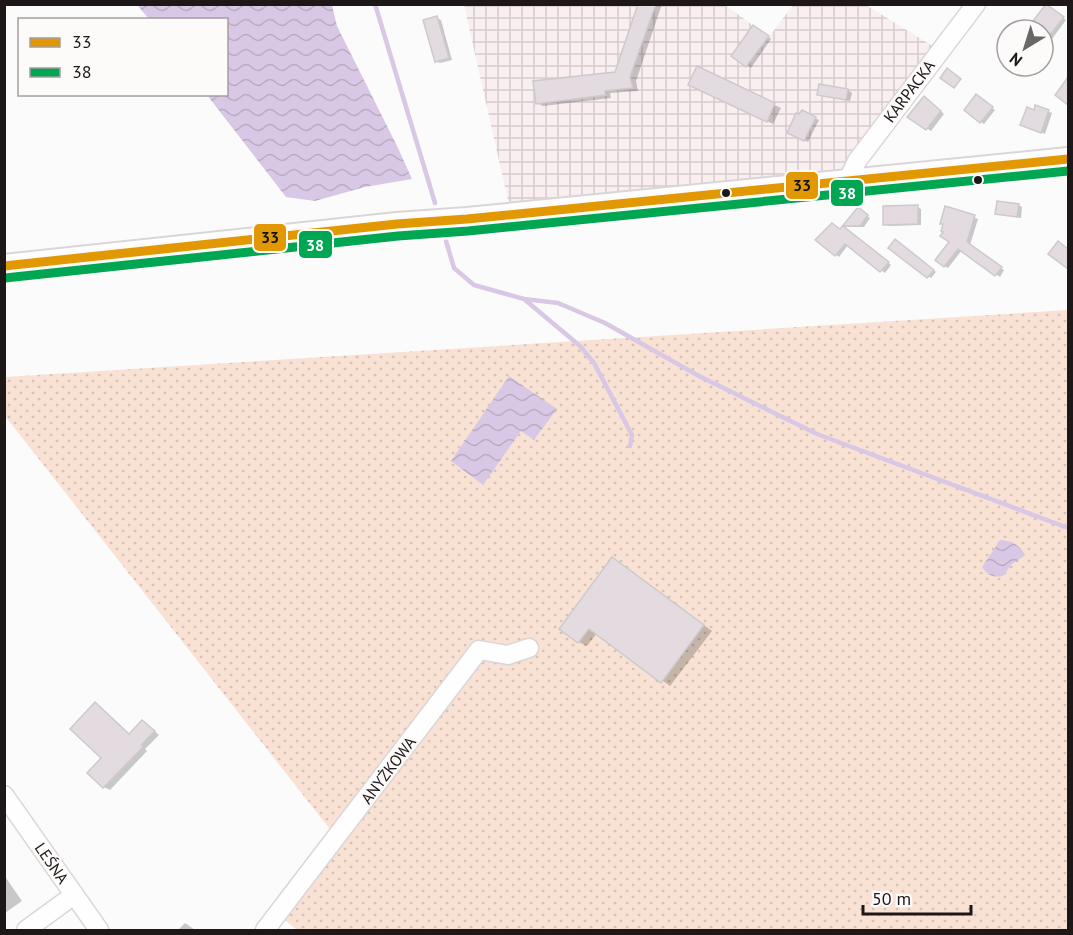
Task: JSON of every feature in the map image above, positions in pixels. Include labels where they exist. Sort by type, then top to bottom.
[{"type":"main road","points":[[4,266],[422,222],[1068,159]]},
{"type":"street","name":"KARPACKA","points":[[848,180],[857,161],[976,4]]},
{"type":"street","name":"ANYŻKOWA","points":[[265,930],[479,650],[508,655],[529,648]]},
{"type":"street","name":"LEŚNA","points":[[4,795],[99,930]]},
{"type":"street","points":[[26,930],[75,895]]},
{"type":"shaded area","points":[[464,5],[725,5],[769,37],[793,5],[866,5],[939,50],[848,180],[511,214]]},
{"type":"shaded area","points":[[1068,310],[1068,930],[297,930],[280,916],[340,842],[5,416],[5,377]]},
{"type":"water","points":[[137,5],[332,5],[337,26],[412,179],[365,187],[315,201],[286,197],[208,96],[228,96],[228,18],[148,18]]},
{"type":"water","points":[[509,376],[557,409],[534,440],[521,431],[483,485],[451,461]]},
{"type":"water","points":[[1000,540],[1015,544],[1025,555],[1011,565],[1003,576],[996,577],[988,574],[982,567]]},
{"type":"building","points":[[638,4],[656,4],[630,77],[633,88],[605,91],[606,95],[536,104],[533,81],[615,72]]},
{"type":"building","points":[[1046,4],[1064,17],[1055,29],[1055,18],[1035,18]]},
{"type":"building","points":[[437,16],[449,58],[435,62],[423,20]]},
{"type":"building","points":[[753,25],[769,36],[746,67],[731,56]]},
{"type":"building","points":[[697,66],[775,103],[767,122],[688,85]]},
{"type":"building","points":[[947,68],[961,79],[954,88],[940,78]]},
{"type":"building","points":[[1068,77],[1068,105],[1055,95]]},
{"type":"building","points":[[819,84],[848,89],[846,100],[817,95]]},
{"type":"building","points":[[976,94],[993,107],[980,123],[964,110]]},
{"type":"building","points":[[924,96],[941,111],[926,130],[907,117]]},
{"type":"building","points":[[1035,105],[1049,110],[1041,133],[1020,125],[1027,107],[1034,110]]},
{"type":"building","points":[[802,110],[816,117],[804,141],[787,133],[796,113],[799,114]]},
{"type":"building","points":[[997,201],[1019,204],[1017,217],[995,214]]},
{"type":"building","points":[[918,205],[918,224],[883,225],[883,206]]},
{"type":"building","points":[[945,206],[975,215],[967,242],[1002,267],[995,276],[958,249],[944,267],[935,260],[949,242],[940,236],[943,232],[941,231],[943,224],[940,224]]},
{"type":"building","points":[[858,207],[868,215],[860,226],[843,226],[889,262],[880,272],[845,244],[835,256],[815,240],[832,223],[840,229]]},
{"type":"building","points":[[895,239],[934,270],[927,278],[888,248]]},
{"type":"building","points":[[1058,241],[1068,249],[1068,269],[1048,254]]},
{"type":"building","points":[[612,557],[704,625],[661,683],[589,629],[578,643],[559,629]]},
{"type":"building","points":[[95,702],[129,734],[142,720],[155,731],[141,745],[143,747],[103,788],[87,773],[101,758],[70,729]]},
{"type":"waterway","points":[[375,4],[435,203]]},
{"type":"waterway","points":[[446,241],[454,268],[474,285],[524,299],[558,303],[605,323],[699,376],[817,434],[1068,528]]},
{"type":"waterway","points":[[524,299],[580,346],[594,363],[632,435],[630,446]]},
{"type":"transit line","name":"33","points":[[4,266],[397,224],[1068,159]]},
{"type":"transit line","name":"38","points":[[5,278],[398,236],[1068,171]]}]
